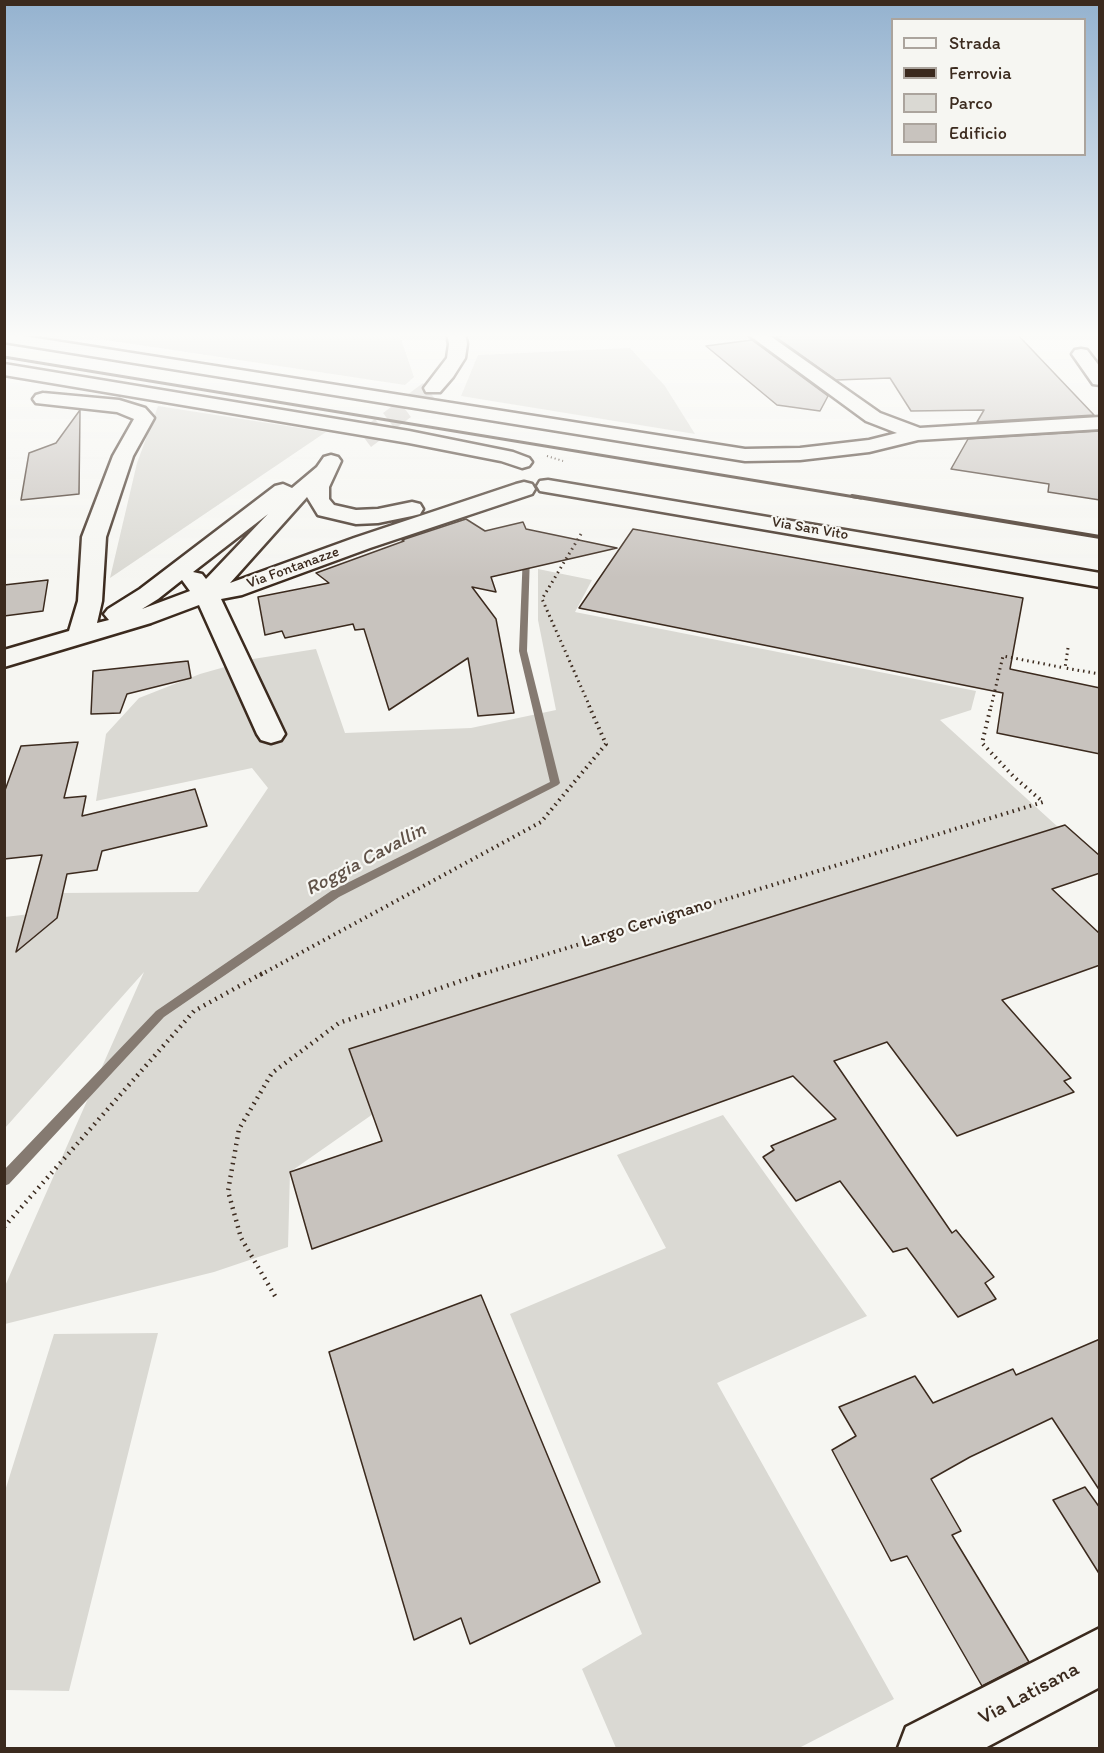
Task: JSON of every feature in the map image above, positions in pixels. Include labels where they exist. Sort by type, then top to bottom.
[{"type":"street","points":[[81,637],[90,601],[94,537],[123,456],[144,418],[141,415]]},
{"type":"street","points":[[281,415],[409,436],[506,456],[543,469]]},
{"type":"street","points":[[493,415],[745,455],[801,454],[869,446],[918,434],[1100,423]]},
{"type":"street","points":[[870,415],[918,434]]},
{"type":"street","points":[[81,637],[149,594],[269,500],[328,466],[365,439]]},
{"type":"street","points":[[328,466],[318,487],[318,500],[326,510],[356,517],[378,516],[456,499],[497,478],[504,466],[543,469]]},
{"type":"street","points":[[4,686],[10,658],[173,608],[206,594],[299,493],[328,466]]},
{"type":"street","points":[[497,478],[525,489],[543,469]]},
{"type":"street","name":"Via San Vito","points":[[543,469],[635,498],[1100,580]]},
{"type":"street","name":"Via Fontanazze","points":[[206,594],[233,590],[362,543],[525,489]]},
{"type":"street","points":[[200,553],[188,573],[206,594],[271,734]]},
{"type":"street","name":"Via Latisana","points":[[927,1749],[1100,1656]]},
{"type":"path","points":[[4,1227],[194,1011],[541,822],[606,744],[542,599],[581,534]]},
{"type":"path","points":[[1065,668],[1068,648]]},
{"type":"path","name":"Largo Cervignano","points":[[275,1296],[241,1238],[228,1191],[239,1129],[272,1073],[339,1023],[453,983],[1043,802],[982,744],[1003,656],[1100,674]]},
{"type":"green space","points":[[155,415],[215,415],[326,432],[110,578],[137,463]]},
{"type":"green space","points":[[577,415],[683,415],[695,434]]},
{"type":"green space","points":[[538,569],[592,580],[575,612],[976,691],[971,710],[940,720],[1058,827],[349,1049],[373,1114],[290,1172],[288,1247],[214,1272],[5,1324],[5,1286],[144,972],[5,1128],[5,917],[55,911],[61,893],[198,892],[268,788],[252,768],[96,801],[106,734],[139,698],[200,674],[253,659],[316,649],[345,733],[471,728],[556,710],[538,620]]},
{"type":"green space","points":[[723,1115],[867,1316],[717,1383],[894,1699],[799,1748],[616,1748],[582,1669],[642,1634],[510,1314],[666,1248],[617,1155]]},
{"type":"green space","points":[[158,1333],[69,1691],[5,1690],[5,1491],[54,1334]]},
{"type":"building","points":[[77,415],[80,415],[79,494],[21,500],[29,453],[56,443]]},
{"type":"building","points":[[981,415],[1094,415],[977,422]]},
{"type":"building","points":[[1100,431],[1100,500],[1048,492],[1049,484],[951,469],[968,439]]},
{"type":"building","points":[[466,519],[485,531],[523,522],[526,529],[617,548],[491,577],[496,592],[472,587],[496,619],[514,713],[478,716],[468,658],[389,710],[364,629],[355,630],[353,624],[285,638],[282,631],[265,635],[258,597],[329,583],[316,573],[404,541],[402,540]]},
{"type":"building","points":[[633,529],[1023,598],[1010,669],[1100,688],[1100,754],[997,733],[1003,693],[579,608]]},
{"type":"building","points":[[48,580],[43,611],[4,616],[4,585]]},
{"type":"building","points":[[188,661],[191,678],[127,694],[120,713],[91,714],[93,671]]},
{"type":"building","points":[[78,742],[64,798],[86,796],[82,816],[195,789],[207,826],[102,851],[97,870],[67,874],[57,918],[16,952],[42,855],[4,859],[4,793],[21,746]]},
{"type":"building","points":[[1065,825],[1100,856],[1100,873],[1052,889],[1100,934],[1100,965],[1002,1000],[1071,1078],[1064,1081],[1074,1092],[957,1136],[887,1042],[834,1061],[952,1233],[956,1230],[994,1277],[985,1283],[996,1299],[958,1317],[907,1248],[893,1252],[840,1181],[796,1201],[763,1157],[774,1150],[771,1146],[836,1119],[793,1076],[312,1249],[290,1172],[382,1141],[349,1049]]},
{"type":"building","points":[[481,1295],[600,1582],[470,1644],[461,1618],[414,1640],[329,1352]]},
{"type":"building","points":[[1100,1339],[1100,1491],[1052,1418],[970,1457],[931,1479],[961,1531],[952,1535],[1029,1662],[982,1686],[907,1556],[891,1561],[832,1450],[856,1436],[839,1407],[915,1376],[933,1403],[1013,1369],[1016,1375]]},
{"type":"building","points":[[1085,1487],[1100,1508],[1100,1575],[1053,1500]]},
{"type":"waterway","name":"Roggia Cavallin","points":[[4,1180],[160,1014],[335,894],[555,783],[523,651],[526,555]]},
{"type":"tunnel","points":[[365,439],[397,415]]},
{"type":"railway","points":[[355,415],[861,498]]},
{"type":"railway","points":[[852,496],[1100,537]]}]
